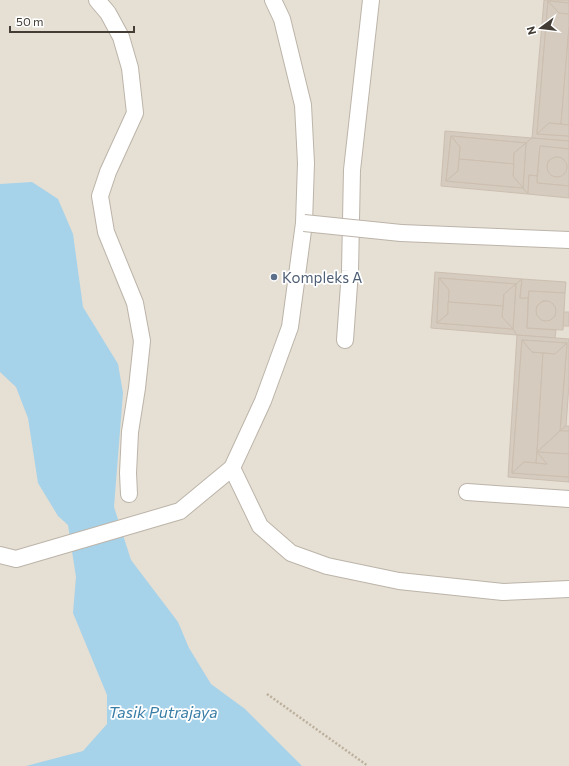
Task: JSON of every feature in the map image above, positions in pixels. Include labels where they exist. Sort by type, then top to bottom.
[{"type":"lane","points":[[97,0],[108,13],[120,37],[130,68],[135,113],[108,172],[100,196],[106,232],[135,303],[142,341],[130,432],[128,473],[129,494]]},
{"type":"lane","points":[[0,555],[16,559],[180,511],[232,468],[263,401],[290,327],[304,224],[306,163],[303,105],[282,19],[273,0]]},
{"type":"lane","points":[[345,340],[350,271],[352,170],[371,0]]},
{"type":"lane","points":[[304,224],[401,233],[569,240]]},
{"type":"lane","points":[[232,468],[260,526],[292,553],[327,566],[399,581],[503,592],[569,589]]},
{"type":"lane","points":[[467,492],[569,499]]},
{"type":"path","points":[[267,694],[368,766]]},
{"type":"shaded area","points":[[0,0],[569,0],[569,766],[0,766]]},
{"type":"water","name":"Tasik Putrajaya","points":[[32,182],[58,199],[73,234],[83,307],[118,364],[123,393],[114,507],[131,560],[178,622],[189,648],[211,684],[245,709],[302,766],[26,766],[83,751],[107,724],[107,695],[73,613],[76,577],[68,525],[58,516],[38,483],[28,418],[16,387],[0,372],[0,184]]},
{"type":"building","points":[[544,0],[569,0],[569,3],[548,1],[537,134],[569,136],[569,141],[532,138]]},
{"type":"building","points":[[548,1],[559,13],[569,14],[561,124],[549,123],[537,134]]},
{"type":"building","points":[[548,1],[569,3],[569,14],[559,13]]},
{"type":"building","points":[[569,27],[569,125],[561,124]]},
{"type":"building","points":[[549,123],[569,125],[569,136],[537,134]]},
{"type":"building","points":[[445,131],[532,138],[526,143],[451,136],[446,181],[523,188],[528,194],[441,186]]},
{"type":"building","points":[[451,136],[526,143],[514,153],[514,164],[459,159],[460,147]]},
{"type":"building","points":[[451,136],[460,147],[458,171],[446,181]]},
{"type":"building","points":[[532,138],[569,141],[569,149],[540,146],[537,176],[529,175],[528,194],[523,188],[526,143]]},
{"type":"building","points":[[526,143],[523,188],[513,176],[514,153]]},
{"type":"building","points":[[540,146],[569,149],[569,186],[537,183]],"holes":[[[556,157],[562,158],[567,166],[563,174],[557,177],[551,175],[547,167],[548,161]]]},
{"type":"building","points":[[557,157],[564,160],[567,167],[564,174],[557,177],[550,174],[547,167],[550,160]]},
{"type":"building","points":[[459,159],[514,164],[513,176],[523,188],[446,181],[458,171]]},
{"type":"building","points":[[529,175],[537,176],[537,183],[569,186],[569,198],[528,194]]},
{"type":"building","points":[[435,272],[522,279],[516,284],[439,278],[437,323],[513,329],[517,335],[431,328]]},
{"type":"building","points":[[439,278],[516,284],[504,294],[503,306],[460,303],[448,302],[449,290]]},
{"type":"building","points":[[439,278],[449,290],[448,314],[437,323]]},
{"type":"building","points":[[522,279],[520,298],[528,298],[527,328],[556,330],[555,338],[517,335],[513,329],[516,284]]},
{"type":"building","points":[[522,279],[566,282],[565,293],[529,291],[528,298],[520,298]]},
{"type":"building","points":[[516,284],[513,329],[502,317],[504,294]]},
{"type":"building","points":[[529,291],[565,293],[563,330],[527,328]],"holes":[[[542,301],[548,301],[555,307],[555,316],[550,320],[544,321],[537,315],[537,306]]]},
{"type":"building","points":[[546,301],[553,304],[556,311],[553,318],[546,321],[539,318],[536,311],[539,304]]},
{"type":"building","points":[[448,302],[503,306],[502,317],[513,329],[437,323],[448,314]]},
{"type":"building","points":[[564,312],[569,312],[569,326],[563,326]]},
{"type":"building","points":[[517,335],[569,339],[569,384],[566,426],[560,431],[567,343],[522,340],[512,473],[569,477],[569,482],[508,477]]},
{"type":"building","points":[[522,340],[532,352],[543,353],[537,452],[536,463],[524,462],[512,473]]},
{"type":"building","points":[[522,340],[567,343],[555,354],[532,352]]},
{"type":"building","points":[[567,343],[560,431],[537,452],[543,353],[555,354]]},
{"type":"building","points":[[566,426],[569,426],[569,431],[560,431]]},
{"type":"building","points":[[560,431],[569,431],[569,454],[537,452]]},
{"type":"building","points":[[537,452],[569,454],[569,477],[512,473],[524,462],[547,464]]},
{"type":"building","points":[[537,452],[547,464],[536,463]]},
{"type":"place","name":"Kompleks A","points":[[274,277]]}]
